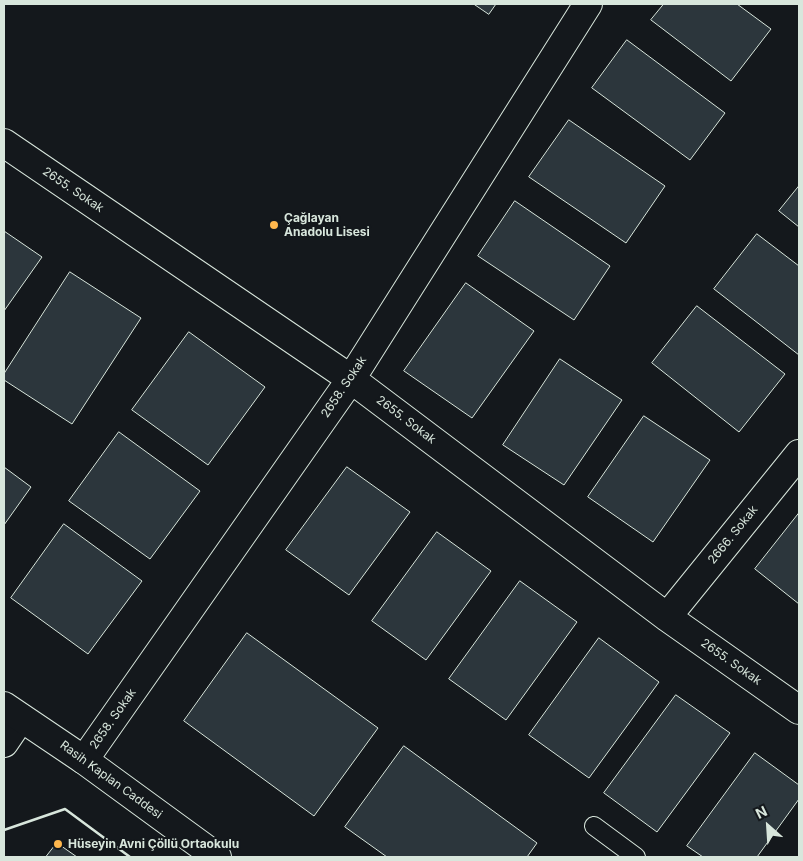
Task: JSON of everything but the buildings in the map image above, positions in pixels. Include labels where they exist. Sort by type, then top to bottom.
[{"type":"street","name":"2658. Sokak","points":[[84,760],[350,378],[588,4]]},
{"type":"street","name":"2655. Sokak","points":[[4,143],[350,378],[667,617],[799,710]]},
{"type":"street","name":"2666. Sokak","points":[[667,617],[799,454]]},
{"type":"street","name":"Rasih Kaplan Caddesi","points":[[12,712],[84,760],[216,857]]},
{"type":"street","points":[[4,743],[12,712]]},
{"type":"lane","points":[[594,826],[636,857]]},
{"type":"wall","points":[[4,830],[65,809],[130,857]]},
{"type":"place","name":"Çağlayan Anadolu Lisesi","points":[[274,225]]},
{"type":"place","name":"Hüseyin Avni Çöllü Ortaokulu","points":[[58,844]]}]
